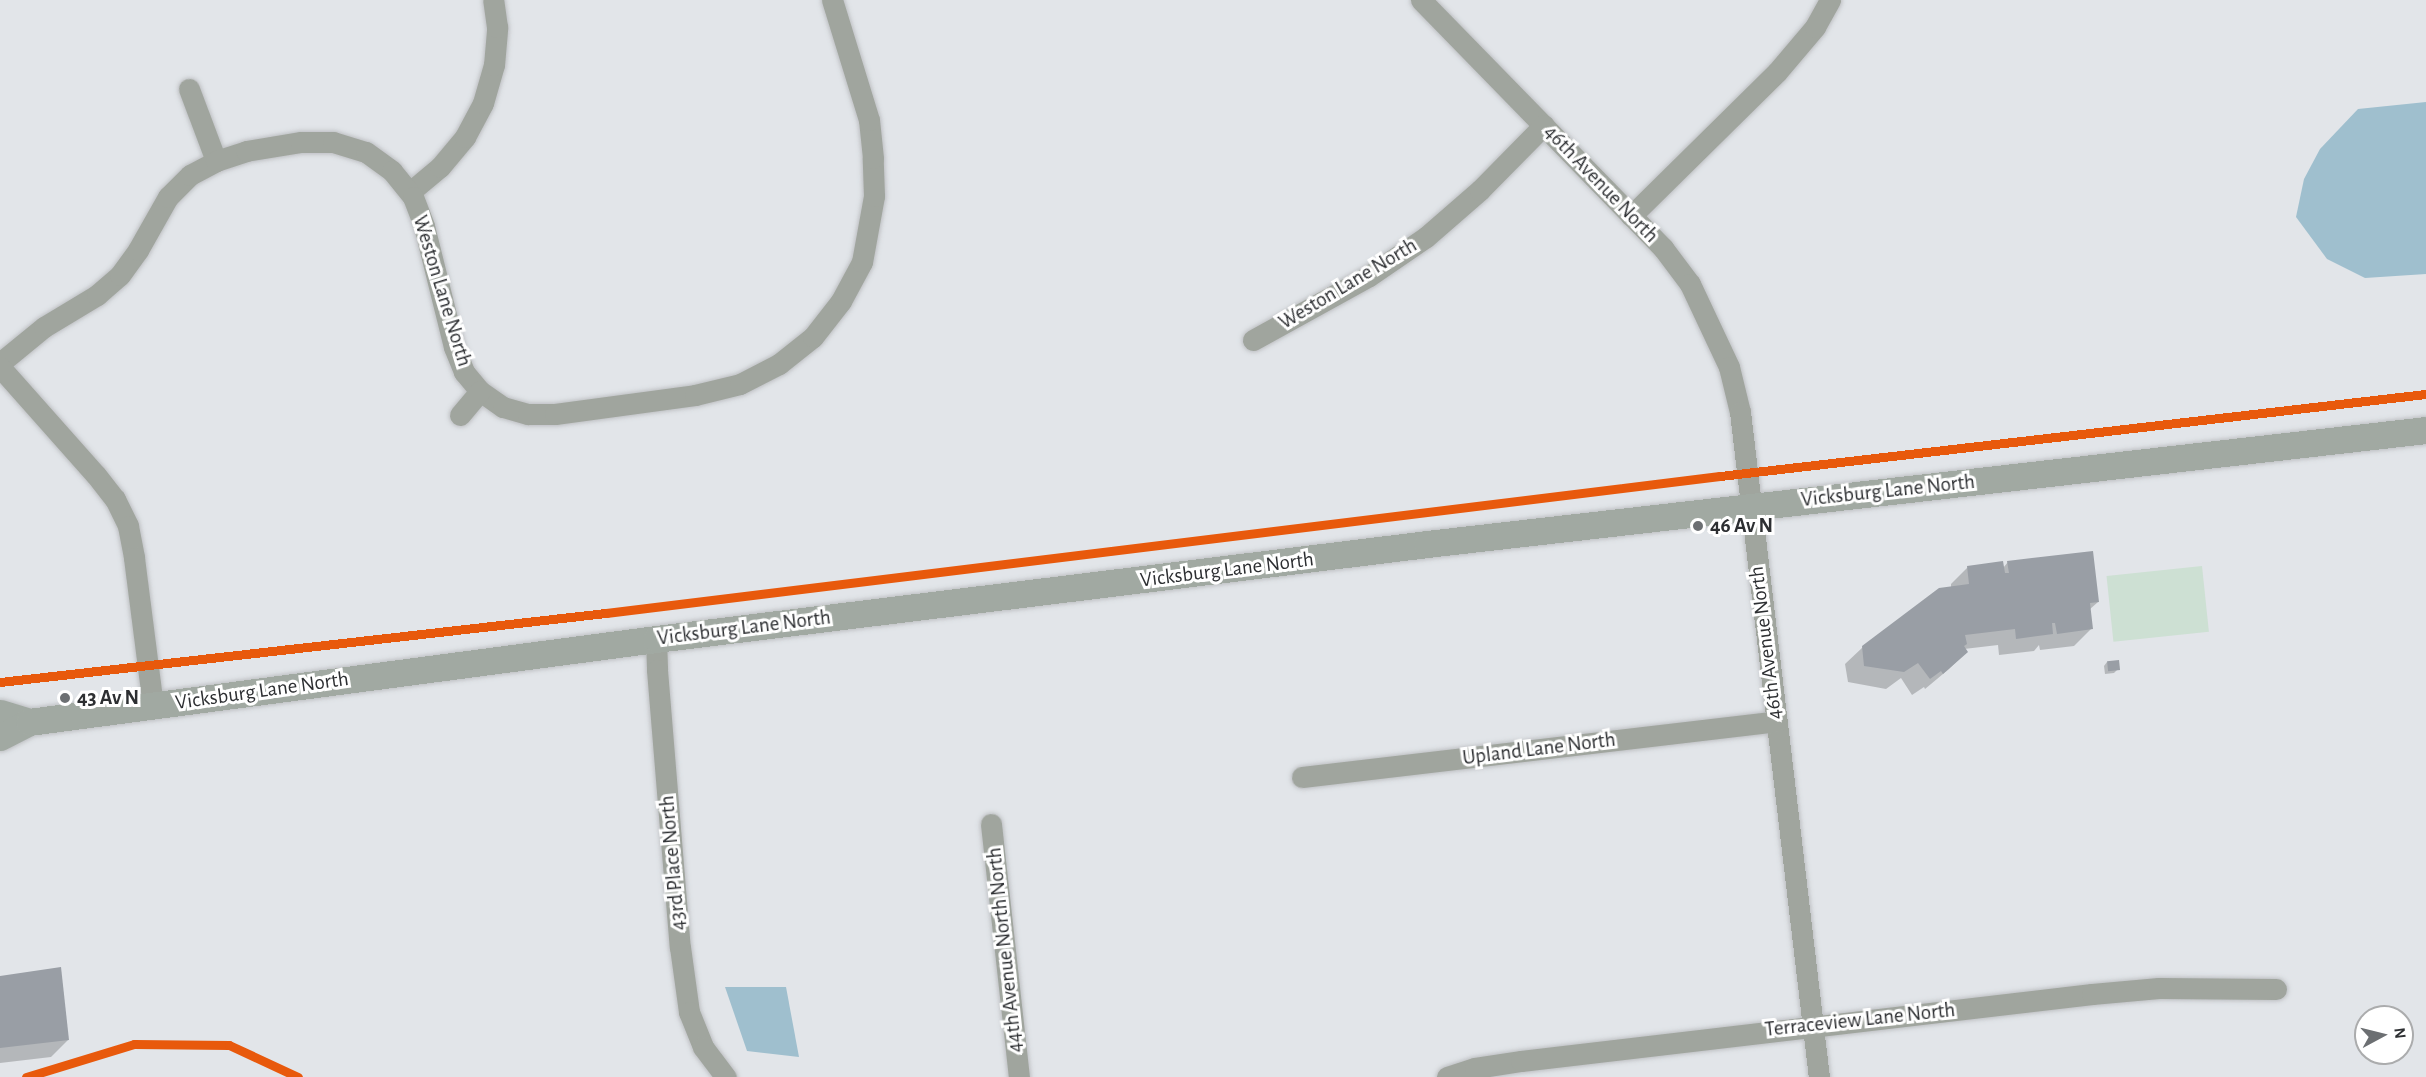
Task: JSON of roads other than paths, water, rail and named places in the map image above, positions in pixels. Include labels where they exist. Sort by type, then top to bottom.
[{"type":"main road","name":"Vicksburg Lane North","points":[[0,737],[29,722],[656,639],[1750,507],[2426,430]]},
{"type":"main road","name":"Vicksburg Lane North","points":[[0,713],[29,722]]},
{"type":"street","points":[[410,192],[440,167],[465,138],[483,103],[494,56],[497,27],[493,0]]},
{"type":"street","name":"Weston Lane North","points":[[0,363],[44,327],[97,295],[120,275],[138,250],[168,197],[190,175],[216,160],[246,151],[290,144],[333,142],[366,152],[392,171],[410,192],[424,226],[454,347],[464,372],[480,391],[503,407],[528,414],[555,414],[696,395],[740,384],[779,364],[813,337],[841,301],[862,262],[874,196],[873,158],[866,111],[832,0]]},
{"type":"street","name":"46th Avenue North","points":[[1421,0],[1663,248],[1690,284],[1725,357],[1740,412],[1819,1077]]},
{"type":"street","points":[[1631,216],[1777,72],[1815,27],[1830,0]]},
{"type":"street","points":[[189,89],[216,160]]},
{"type":"street","name":"Weston Lane North","points":[[1253,340],[1369,276],[1426,237],[1480,190],[1544,125]]},
{"type":"street","points":[[0,367],[96,475],[115,499],[128,526],[153,706]]},
{"type":"street","points":[[460,415],[480,391]]},
{"type":"street","name":"43rd Place North","points":[[656,639],[678,924],[689,1012],[703,1047],[726,1077]]},
{"type":"street","name":"Upland Lane North","points":[[1302,777],[1776,721]]},
{"type":"street","name":"44th Avenue North North","points":[[991,824],[1019,1077]]},
{"type":"street","name":"Terraceview Lane North","points":[[1447,1077],[1475,1068],[1521,1061],[2159,988],[2276,989]]},
{"type":"water","points":[[2426,102],[2426,274],[2365,278],[2327,259],[2296,217],[2304,179],[2320,149],[2358,109]]},
{"type":"water","points":[[725,987],[786,987],[799,1057],[747,1051]]},
{"type":"place","name":"46 Av N","points":[[1698,526]]},
{"type":"place","name":"43 Av N","points":[[65,698]]}]
